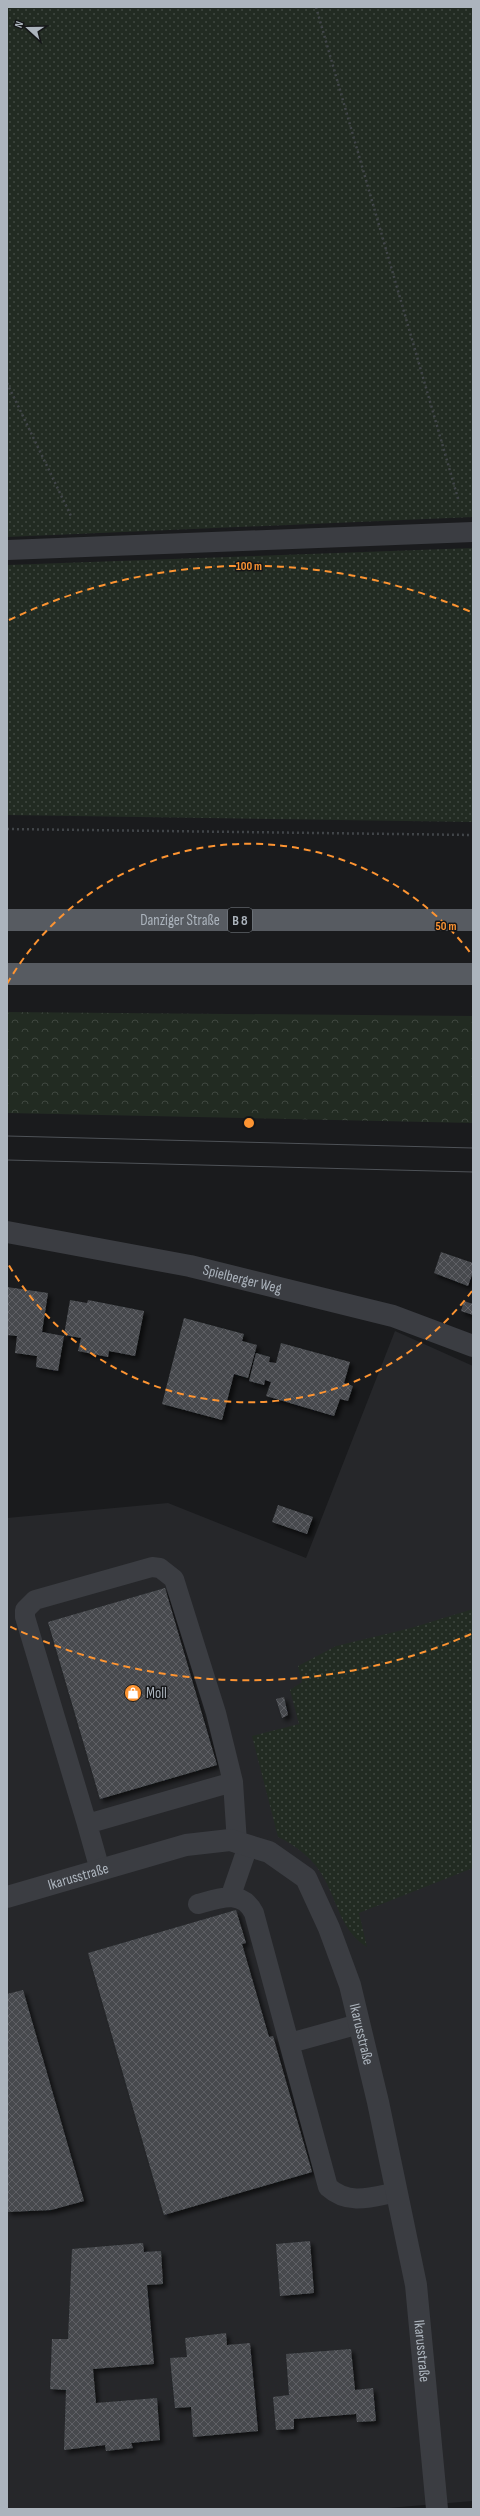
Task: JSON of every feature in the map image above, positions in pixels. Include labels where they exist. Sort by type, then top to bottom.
[{"type":"main road","name":"Danziger Straße","points":[[7,920],[473,920]]},
{"type":"main road","points":[[7,974],[473,974]]},
{"type":"street","name":"Spielberger Weg","points":[[7,1232],[190,1266],[393,1316],[473,1346]]},
{"type":"street","name":"Ikarusstraße","points":[[7,1897],[186,1845],[230,1840],[269,1852],[306,1878],[330,1928],[350,1985],[378,2102],[397,2192],[416,2285],[437,2509]]},
{"type":"lane","points":[[7,550],[470,532]]},
{"type":"lane","points":[[100,1870],[25,1617],[26,1610],[35,1600],[152,1567],[160,1568],[174,1578],[216,1712],[233,1782],[243,1844],[231,1895]]},
{"type":"lane","points":[[87,1824],[233,1782]]},
{"type":"lane","points":[[198,1904],[231,1895],[244,1900],[254,1913],[328,2187],[344,2198],[356,2200],[397,2192]]},
{"type":"lane","points":[[290,2043],[359,2024]]},
{"type":"path","points":[[316,7],[470,532]]},
{"type":"path","points":[[7,383],[85,546]]},
{"type":"path","points":[[7,829],[473,835]]},
{"type":"shaded area","points":[[395,1331],[473,1366],[473,2501],[376,2509],[7,2509],[7,1518],[168,1503],[306,1558]]},
{"type":"green space","points":[[7,7],[473,7],[473,517],[7,537]]},
{"type":"green space","points":[[473,548],[473,822],[7,815],[7,565]]},
{"type":"green space","points":[[7,1012],[473,1016],[473,1123],[7,1113]]},
{"type":"green space","points":[[473,1609],[473,1868],[359,1913],[367,1947],[352,1934],[346,1926],[330,1889],[316,1866],[299,1849],[278,1837],[252,1736],[299,1724],[290,1690],[302,1682],[298,1666],[336,1646],[411,1628]]},
{"type":"building","points":[[441,1252],[473,1263],[473,1272],[468,1286],[434,1273]]},
{"type":"building","points":[[7,1287],[48,1293],[42,1332],[64,1336],[58,1371],[36,1367],[37,1356],[15,1353],[17,1336],[7,1335]]},
{"type":"building","points":[[70,1300],[87,1303],[88,1300],[144,1311],[135,1356],[109,1351],[108,1357],[78,1351],[81,1338],[64,1335]]},
{"type":"building","points":[[464,1301],[473,1304],[473,1315],[461,1311]]},
{"type":"building","points":[[184,1318],[244,1334],[242,1341],[257,1345],[248,1378],[234,1374],[222,1420],[162,1404]]},
{"type":"building","points":[[281,1343],[350,1362],[344,1383],[353,1386],[348,1401],[340,1399],[334,1416],[266,1396],[271,1382],[265,1380],[264,1385],[249,1381],[256,1353],[270,1357],[269,1362],[276,1363]]},
{"type":"building","points":[[278,1505],[313,1517],[307,1534],[272,1522]]},
{"type":"building","name":"Moll","points":[[165,1588],[217,1765],[100,1799],[48,1622]]},
{"type":"building","points":[[284,1697],[288,1715],[282,1718],[276,1699]]},
{"type":"building","points":[[236,1910],[246,1943],[242,1944],[269,2037],[273,2036],[312,2172],[164,2215],[88,1953]]},
{"type":"building","points":[[23,1990],[84,2201],[51,2210],[7,2212],[7,1994]]},
{"type":"building","points":[[310,2241],[314,2293],[280,2296],[276,2244]]},
{"type":"building","points":[[143,2243],[144,2252],[161,2251],[163,2284],[147,2285],[154,2364],[93,2369],[96,2403],[157,2398],[160,2440],[131,2443],[133,2448],[106,2451],[105,2445],[64,2450],[66,2390],[50,2389],[52,2339],[68,2339],[72,2249]]},
{"type":"building","points":[[226,2333],[227,2345],[250,2343],[258,2431],[193,2437],[191,2407],[175,2408],[170,2358],[187,2357],[185,2338]]},
{"type":"building","points":[[351,2349],[355,2390],[373,2388],[376,2421],[357,2422],[356,2414],[294,2419],[294,2429],[276,2430],[273,2397],[289,2395],[286,2354]]},
{"type":"tram line","points":[[7,1136],[473,1148]]},
{"type":"tram line","points":[[7,1160],[473,1172]]},
{"type":"place","name":"Moll","points":[[133,1693]]}]
